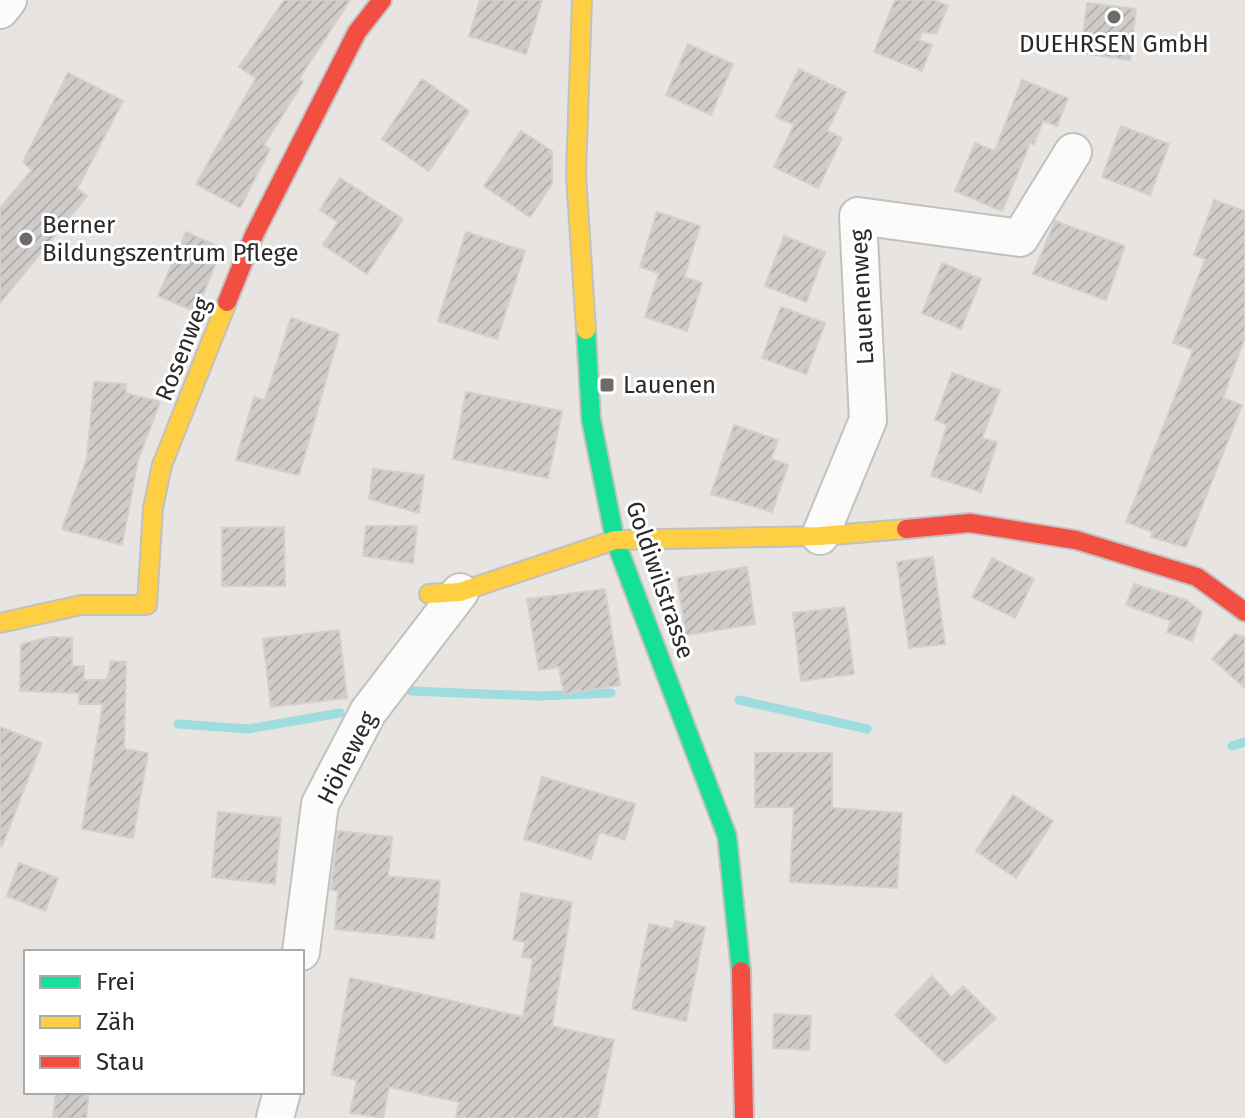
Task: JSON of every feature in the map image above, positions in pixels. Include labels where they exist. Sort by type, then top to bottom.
[{"type":"street","points":[[0,10],[8,0]]},
{"type":"street","name":"Rosenweg","points":[[0,623],[81,605],[147,605],[153,508],[162,465],[254,235],[357,32],[382,0]]},
{"type":"street","name":"Goldiwilstrasse","points":[[582,0],[576,175],[591,419],[615,540],[727,836],[743,986],[744,1118]]},
{"type":"street","name":"Lauenenweg","points":[[820,536],[868,420],[858,216],[1020,238],[1073,152]]},
{"type":"street","points":[[445,593],[615,540],[820,536],[970,523],[1076,540],[1197,577],[1245,612]]},
{"type":"street","name":"Höheweg","points":[[301,950],[320,804],[368,712],[445,593]]},
{"type":"street","points":[[275,1118],[281,1094]]},
{"type":"building","points":[[284,0],[350,0],[299,79],[303,82],[264,145],[270,149],[240,208],[196,184],[256,78],[239,67]]},
{"type":"building","points":[[480,0],[542,0],[526,54],[469,36]]},
{"type":"building","points":[[895,0],[934,0],[948,6],[936,34],[922,32],[919,40],[932,45],[922,71],[874,52]]},
{"type":"building","points":[[1087,3],[1136,9],[1130,60],[1081,53]]},
{"type":"building","points":[[688,44],[733,64],[711,115],[666,95]]},
{"type":"building","points":[[799,69],[846,92],[827,131],[842,138],[818,188],[774,167],[794,125],[776,117]]},
{"type":"building","points":[[68,73],[123,101],[77,189],[87,196],[0,303],[0,208],[32,170],[23,162]]},
{"type":"building","points":[[422,79],[469,111],[429,171],[382,139]]},
{"type":"building","points":[[1022,80],[1068,98],[1057,126],[1043,121],[1034,144],[1030,143],[1002,211],[955,191],[975,143],[995,151]]},
{"type":"building","points":[[1121,126],[1169,144],[1150,195],[1102,177]]},
{"type":"building","points":[[521,131],[552,151],[552,184],[530,217],[484,186]]},
{"type":"building","points":[[340,178],[403,219],[367,274],[323,245],[338,222],[320,210]]},
{"type":"building","points":[[1214,200],[1245,211],[1245,337],[1223,398],[1242,405],[1186,547],[1151,537],[1153,532],[1126,522],[1193,350],[1173,343],[1205,259],[1194,255]]},
{"type":"building","points":[[657,212],[700,226],[684,277],[702,283],[687,331],[645,317],[659,273],[640,267]]},
{"type":"building","points":[[1055,221],[1125,246],[1106,300],[1033,274]]},
{"type":"building","points":[[186,232],[222,248],[196,312],[158,296]]},
{"type":"building","points":[[466,232],[525,251],[497,339],[438,321]]},
{"type":"building","points":[[784,236],[825,252],[806,302],[765,286]]},
{"type":"building","points":[[942,263],[981,279],[961,329],[922,313]]},
{"type":"building","points":[[781,307],[825,323],[806,374],[762,358]]},
{"type":"building","points":[[291,318],[339,334],[299,475],[236,460],[254,397],[265,400]]},
{"type":"building","points":[[952,373],[1000,390],[982,438],[997,442],[981,492],[931,476],[947,425],[935,420]]},
{"type":"building","points":[[94,382],[126,384],[126,393],[160,402],[138,460],[122,545],[62,529],[87,458]]},
{"type":"building","points":[[466,392],[562,411],[548,478],[453,459]]},
{"type":"building","points":[[734,425],[778,440],[771,459],[788,465],[772,512],[711,494]]},
{"type":"building","points":[[373,469],[424,475],[419,513],[369,499]]},
{"type":"building","points":[[366,526],[417,526],[413,563],[363,556]]},
{"type":"building","points":[[284,527],[285,586],[222,586],[222,528]]},
{"type":"building","points":[[933,557],[945,644],[909,648],[897,562]]},
{"type":"building","points":[[992,558],[1034,579],[1015,618],[972,597]]},
{"type":"building","points":[[747,567],[755,624],[686,635],[677,578]]},
{"type":"building","points":[[1134,584],[1186,600],[1202,612],[1192,641],[1167,632],[1171,621],[1126,605]]},
{"type":"building","points":[[605,589],[620,685],[564,694],[559,667],[539,670],[527,599]]},
{"type":"building","points":[[845,607],[854,674],[801,681],[793,613]]},
{"type":"building","points":[[339,630],[347,698],[271,707],[263,639]]},
{"type":"building","points":[[1235,634],[1245,637],[1245,688],[1212,659]]},
{"type":"building","points":[[51,637],[72,638],[72,666],[84,666],[84,680],[107,680],[111,661],[126,662],[124,749],[148,753],[133,838],[82,829],[103,704],[79,704],[79,693],[20,691],[21,644]]},
{"type":"building","points":[[0,727],[42,743],[2,846],[0,845]]},
{"type":"building","points":[[755,753],[832,753],[832,808],[902,813],[897,888],[790,882],[794,807],[755,807]]},
{"type":"building","points":[[542,777],[635,804],[625,840],[599,832],[591,859],[524,839]]},
{"type":"building","points":[[1013,795],[1053,821],[1016,878],[976,851]]},
{"type":"building","points":[[218,812],[281,818],[275,884],[212,877]]},
{"type":"building","points":[[338,831],[392,837],[388,876],[440,881],[434,939],[335,929],[338,891],[331,890]]},
{"type":"building","points":[[19,863],[58,878],[45,911],[7,896]]},
{"type":"building","points":[[521,893],[572,902],[552,1026],[614,1040],[597,1118],[456,1118],[459,1102],[389,1087],[383,1118],[350,1113],[357,1080],[332,1075],[350,978],[523,1017],[533,959],[522,957],[525,942],[513,940]]},
{"type":"building","points":[[675,921],[705,927],[686,1021],[632,1009],[649,924],[673,929]]},
{"type":"building","points":[[932,976],[951,997],[963,986],[996,1018],[946,1064],[895,1015]]},
{"type":"building","points":[[774,1014],[811,1016],[809,1050],[773,1048]]},
{"type":"building","points":[[56,1094],[89,1094],[86,1118],[53,1118]]},
{"type":"waterway","points":[[411,691],[538,696],[611,693]]},
{"type":"waterway","points":[[739,700],[867,729]]},
{"type":"waterway","points":[[178,724],[248,729],[340,713]]},
{"type":"waterway","points":[[1232,746],[1245,742]]},
{"type":"traffic: fast","points":[[586,330],[591,419],[615,540],[727,836],[741,971]]},
{"type":"traffic: slow","points":[[582,0],[576,175],[586,330]]},
{"type":"traffic: slow","points":[[0,623],[81,605],[147,605],[153,508],[162,465],[227,302]]},
{"type":"traffic: slow","points":[[429,594],[460,592],[615,540],[820,536],[906,529]]},
{"type":"traffic: jam","points":[[227,302],[254,235],[357,32],[382,0]]},
{"type":"traffic: jam","points":[[906,529],[970,523],[1076,540],[1197,577],[1245,612]]},
{"type":"traffic: jam","points":[[741,971],[744,1118]]},
{"type":"place","name":"DUEHRSEN GmbH","points":[[1114,17]]},
{"type":"place","name":"Berner Bildungszentrum Pflege","points":[[26,239]]},
{"type":"place","name":"Lauenen","points":[[607,385]]}]
